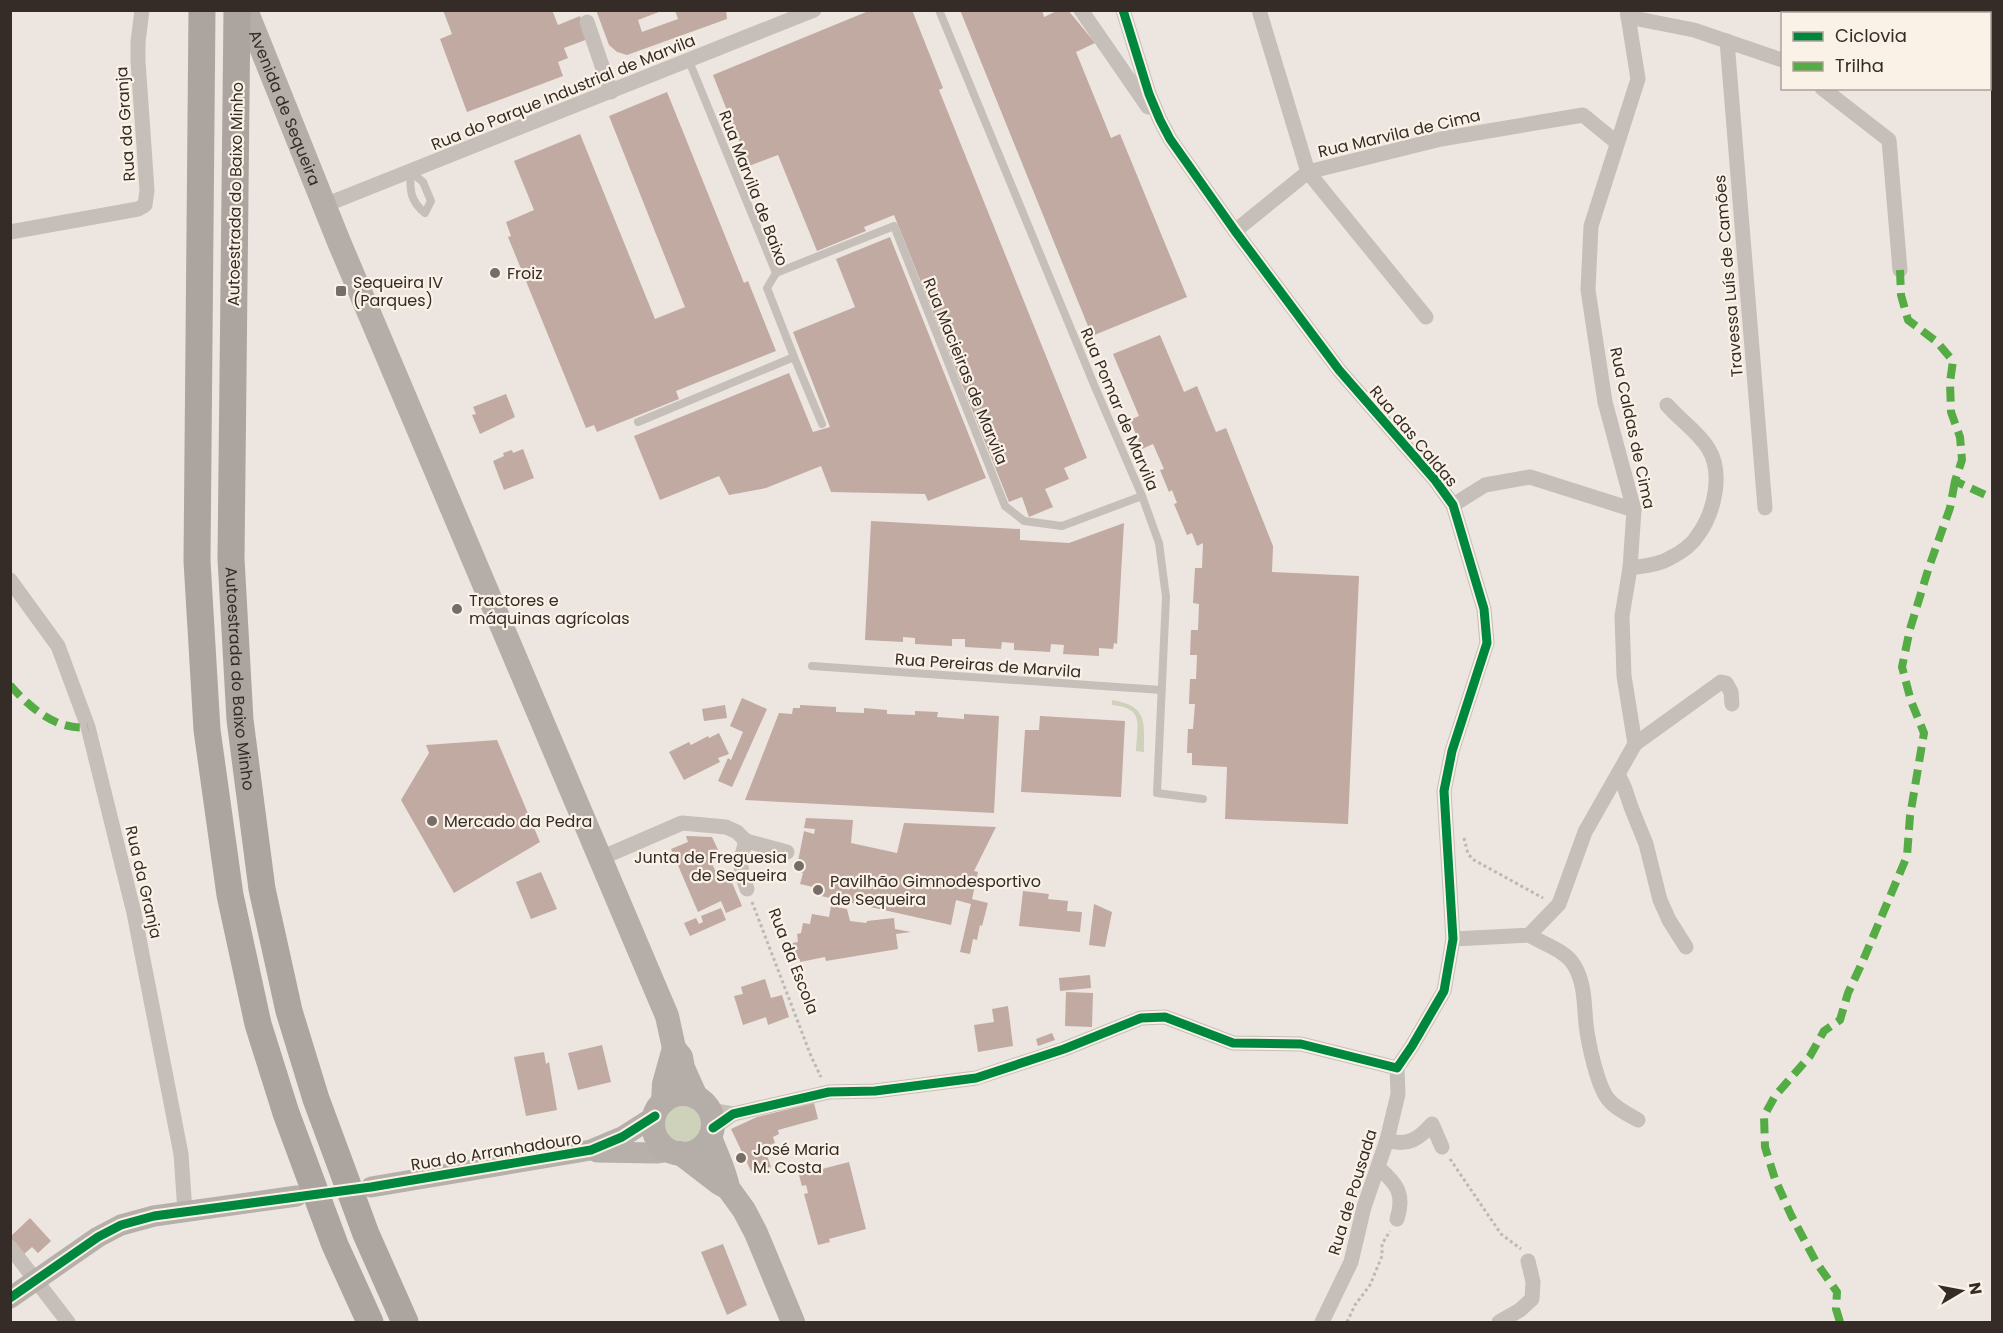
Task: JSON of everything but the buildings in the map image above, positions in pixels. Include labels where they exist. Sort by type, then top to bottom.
[{"type":"highway","name":"Autoestrada do Baixo Minho","points":[[202,10],[197,561],[207,730],[230,895],[258,1024],[286,1113],[335,1245],[370,1323]]},
{"type":"highway","name":"Autoestrada do Baixo Minho","points":[[237,10],[231,559],[240,720],[262,889],[289,1011],[316,1099],[366,1234],[405,1323]]},
{"type":"main road","name":"Avenida de Sequeira","points":[[246,10],[324,205],[602,858],[667,1016],[674,1048],[681,1056],[683,1068],[707,1118]]},
{"type":"main road","points":[[674,1048],[654,1128],[658,1139],[728,1188]]},
{"type":"main road","points":[[659,1109],[672,1097],[681,1094],[707,1118],[728,1188],[744,1210],[756,1233],[793,1323]]},
{"type":"main road","points":[[675,1152],[698,1150],[705,1145],[707,1118]]},
{"type":"street","name":"Rua da Granja","points":[[10,232],[138,209],[145,205],[147,190],[138,61],[142,10]]},
{"type":"street","name":"Rua do Parque Industrial de Marvila","points":[[324,205],[814,10]]},
{"type":"street","name":"Rua das Caldas","points":[[1081,10],[1235,231],[1339,370],[1435,480],[1453,506],[1484,609],[1487,643],[1452,751],[1444,791],[1453,939],[1444,991],[1397,1068]]},
{"type":"street","name":"Rua das Caldas","points":[[1123,10],[1149,94],[1170,139]]},
{"type":"street","points":[[1259,10],[1308,172],[1426,318]]},
{"type":"street","points":[[1628,14],[1694,30],[1781,60]]},
{"type":"street","name":"Rua Caldas de Cima","points":[[1628,14],[1638,79],[1591,226],[1588,290],[1605,402],[1634,510],[1630,568],[1622,616],[1624,676],[1635,744]]},
{"type":"street","points":[[587,22],[611,92]]},
{"type":"street","points":[[1106,46],[1120,44],[1129,31]]},
{"type":"street","name":"Travessa Luís de Camões","points":[[1726,41],[1765,508]]},
{"type":"street","points":[[1119,64],[1124,64],[1131,59],[1135,49]]},
{"type":"street","points":[[1825,90],[1889,140],[1900,270]]},
{"type":"street","name":"Rua Marvila de Cima","points":[[1235,231],[1308,172],[1441,139],[1583,115],[1616,142]]},
{"type":"street","points":[[1630,568],[1668,560],[1685,548],[1698,536],[1710,512],[1717,490],[1716,470],[1709,449],[1667,405]]},
{"type":"street","points":[[1453,506],[1485,485],[1530,477],[1634,510]]},
{"type":"street","name":"Rua da Granja","points":[[10,580],[58,646],[88,727],[140,947],[181,1154],[185,1212]]},
{"type":"street","points":[[1529,935],[1559,904],[1585,832],[1635,744],[1721,682],[1726,684],[1731,692],[1732,704]]},
{"type":"street","points":[[1618,774],[1646,844],[1660,900],[1669,920],[1686,947]]},
{"type":"street","points":[[602,858],[682,824],[726,827],[737,832],[746,841],[787,852]]},
{"type":"street","points":[[746,841],[741,860],[741,871],[747,889]]},
{"type":"street","points":[[1453,939],[1529,935],[1555,948],[1574,965],[1581,982],[1586,1024],[1598,1075],[1607,1098],[1622,1111],[1638,1120]]},
{"type":"street","points":[[707,1118],[829,1092],[875,1091],[976,1078],[1064,1049],[1141,1018],[1152,1016],[1165,1017],[1233,1043],[1301,1044],[1397,1068]]},
{"type":"street","name":"Rua de Pousada","points":[[1322,1323],[1351,1262],[1364,1207],[1379,1168],[1398,1094],[1397,1068]]},
{"type":"street","name":"Rua do Arranhadouro","points":[[370,1187],[591,1150],[622,1137],[659,1109]]},
{"type":"street","points":[[1387,1140],[1401,1143],[1416,1140],[1432,1124],[1442,1147]]},
{"type":"street","name":"Rua do Arranhadouro","points":[[591,1150],[600,1153],[675,1152]]},
{"type":"street","points":[[1379,1168],[1401,1196],[1397,1219]]},
{"type":"street","points":[[10,1298],[98,1237],[121,1225],[154,1216],[297,1196]]},
{"type":"street","points":[[10,1247],[68,1323]]},
{"type":"street","points":[[1499,1323],[1520,1310],[1532,1299],[1533,1282],[1528,1261]]},
{"type":"lane","name":"Rua Pomar de Marvila","points":[[939,10],[1142,496],[1159,543],[1166,597],[1157,793],[1203,799]]},
{"type":"lane","name":"Rua Marvila de Baixo","points":[[690,61],[776,273],[767,288],[822,424]]},
{"type":"lane","points":[[411,172],[423,182],[431,201],[425,213],[416,206],[410,188],[411,172]]},
{"type":"lane","name":"Rua Macieiras de Marvila","points":[[776,273],[894,226],[1005,506],[1024,521],[1062,526],[1142,496]]},
{"type":"lane","points":[[638,422],[794,357]]},
{"type":"lane","name":"Rua Pereiras de Marvila","points":[[812,666],[1161,690]]},
{"type":"path","points":[[1464,838],[1468,855],[1474,861],[1540,897],[1559,904]]},
{"type":"path","points":[[1442,1147],[1501,1234],[1521,1248],[1528,1261]]},
{"type":"path","points":[[1347,1323],[1370,1285],[1382,1256],[1382,1244],[1397,1219]]},
{"type":"green space","points":[[1112,700],[1132,706],[1142,717],[1144,752],[1136,751],[1138,725],[1134,714],[1123,707],[1112,705]]},
{"type":"green space","points":[[682,1104],[696,1110],[702,1124],[696,1138],[682,1144],[668,1138],[662,1124],[668,1110]]},
{"type":"marked path","points":[[1900,270],[1901,295],[1908,320],[1937,342],[1953,361],[1950,382],[1951,412],[1960,437],[1962,460],[1955,481],[1992,498]]},
{"type":"marked path","points":[[1840,1322],[1836,1309],[1837,1292],[1816,1262],[1775,1179],[1765,1147],[1764,1116],[1775,1096],[1810,1056],[1824,1031],[1840,1020],[1848,993],[1907,856],[1910,816],[1924,733],[1911,701],[1902,667],[1910,629],[1950,508],[1955,481]]},
{"type":"marked path","points":[[10,685],[26,702],[55,722],[88,727]]},
{"type":"cycle path","points":[[713,1128],[733,1114],[829,1092],[875,1091],[976,1078],[1064,1049],[1141,1018],[1165,1017],[1233,1043],[1301,1044],[1397,1068],[1444,991],[1453,939],[1444,791],[1452,751],[1487,643],[1484,609],[1453,505],[1435,480],[1339,370],[1235,231],[1170,139],[1149,94],[1123,10]]},
{"type":"cycle path","points":[[10,1298],[98,1237],[121,1225],[154,1216],[371,1187],[591,1150],[622,1137],[655,1116]]},
{"type":"place","name":"Froiz","points":[[495,273]]},
{"type":"place","name":"Sequeira IV (Parques)","points":[[341,291]]},
{"type":"place","name":"Tractores e máquinas agrícolas","points":[[457,609]]},
{"type":"place","name":"Mercado da Pedra","points":[[432,821]]},
{"type":"place","name":"Junta de Freguesia de Sequeira","points":[[799,866]]},
{"type":"place","name":"Pavilhão Gimnodesportivo de Sequeira","points":[[818,890]]},
{"type":"place","name":"José Maria M. Costa","points":[[741,1158]]}]
